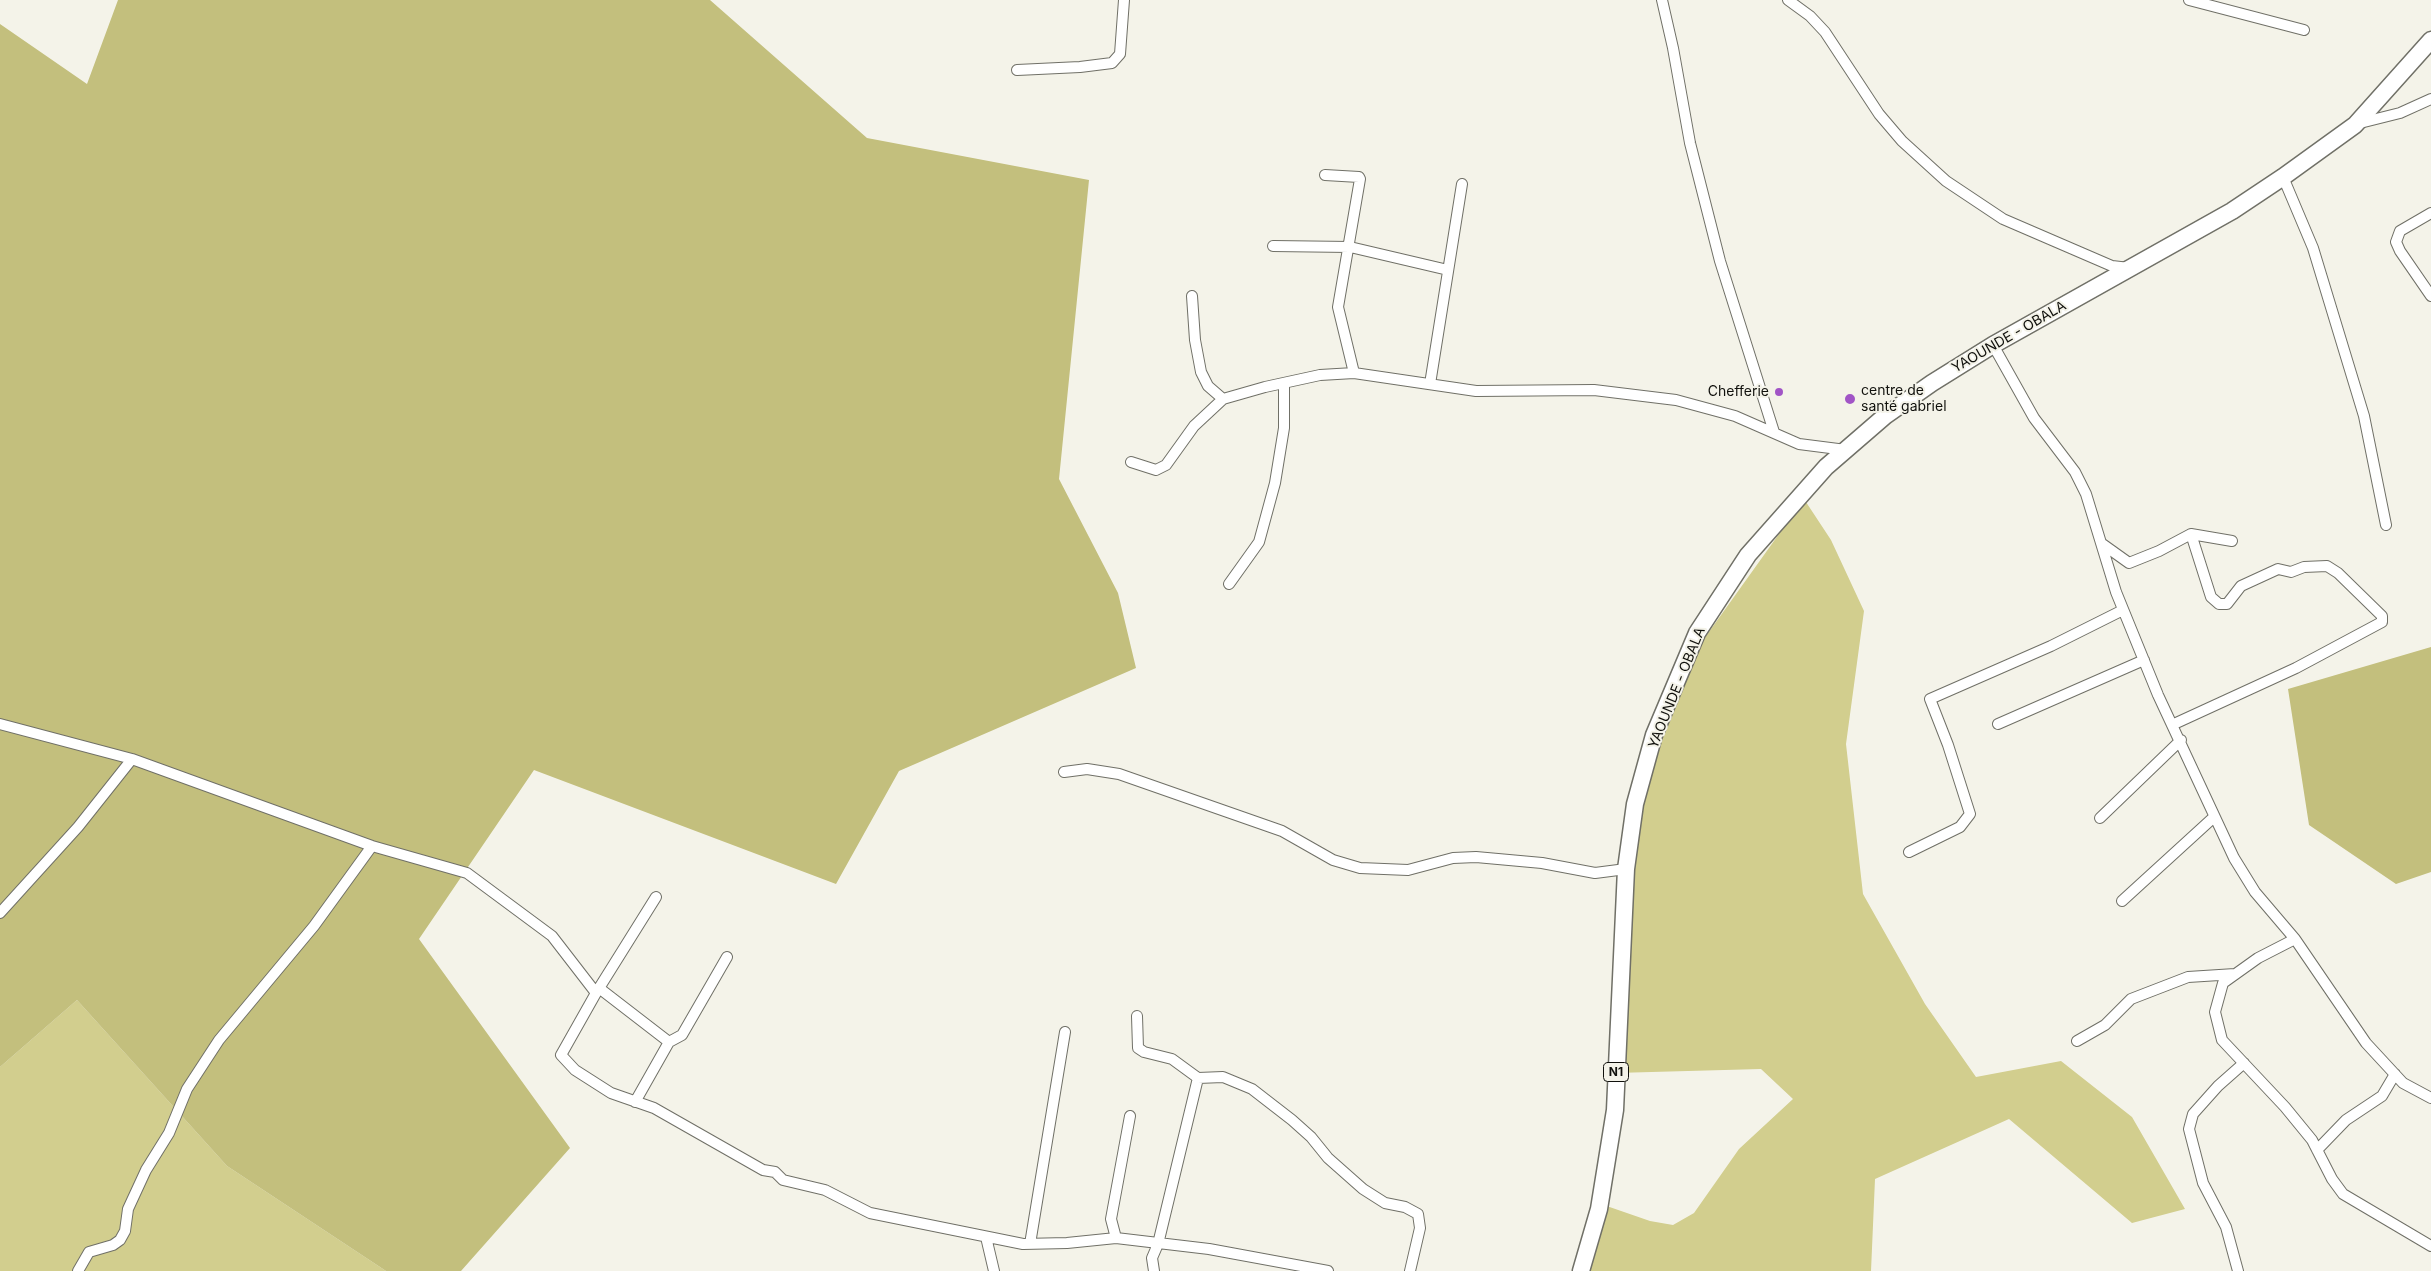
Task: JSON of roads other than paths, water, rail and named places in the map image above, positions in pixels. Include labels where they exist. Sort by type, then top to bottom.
[{"type":"highway","name":"YAOUNDE - OBALA","points":[[1581,1271],[1599,1208],[1615,1110],[1626,869],[1635,804],[1654,735],[1697,633],[1748,555],[1806,487],[1885,416],[1993,345],[2232,211],[2283,177],[2354,125],[2431,40]]},
{"type":"street","points":[[1016,70],[1080,67],[1112,63],[1120,54],[1124,0]]},
{"type":"street","points":[[1662,0],[1673,48],[1690,143],[1722,269],[1774,432]]},
{"type":"street","points":[[1788,0],[1810,16],[1825,32],[1880,114],[1902,141],[1946,181],[2003,219],[2112,266],[2130,268]]},
{"type":"street","points":[[2188,0],[2204,2],[2304,30]]},
{"type":"street","points":[[2354,125],[2400,114],[2431,99]]},
{"type":"street","points":[[1325,175],[1359,177],[1360,179],[1350,247],[1338,307],[1354,373]]},
{"type":"street","points":[[2283,177],[2314,248],[2364,416],[2386,525]]},
{"type":"street","points":[[1430,384],[1462,184]]},
{"type":"street","points":[[2431,213],[2400,232],[2396,242],[2400,251],[2431,296]]},
{"type":"street","points":[[1273,246],[1350,247],[1448,270]]},
{"type":"street","points":[[1192,296],[1195,340],[1201,372],[1208,386],[1223,399]]},
{"type":"street","points":[[1993,345],[2034,418],[2075,472],[2086,494],[2124,610],[2158,695],[2174,724],[2234,858],[2255,892],[2295,940],[2366,1043],[2403,1083],[2431,1098]]},
{"type":"street","points":[[1131,462],[1156,470],[1166,465],[1194,426],[1223,399],[1284,383],[1320,376],[1354,373],[1476,391],[1562,388],[1642,396],[1707,407],[1774,432],[1799,444],[1846,450]]},
{"type":"street","points":[[1229,584],[1259,542],[1275,482],[1284,428],[1284,383]]},
{"type":"street","points":[[2101,543],[2129,563],[2158,551],[2190,534],[2232,541]]},
{"type":"street","points":[[2174,724],[2296,668],[2382,622],[2382,616],[2338,573],[2327,566],[2304,567],[2291,572],[2278,569],[2242,586],[2227,604],[2219,604],[2211,596],[2190,534]]},
{"type":"street","points":[[1909,852],[1960,827],[1970,814],[1948,745],[1930,699],[2015,662],[2124,610]]},
{"type":"street","points":[[1998,724],[2144,660]]},
{"type":"street","points":[[0,724],[132,759],[372,846],[466,872],[552,936],[598,991],[669,1042]]},
{"type":"street","points":[[2100,818],[2181,740]]},
{"type":"street","points":[[0,913],[78,827],[132,759]]},
{"type":"street","points":[[1064,772],[1086,769],[1119,774],[1282,831],[1333,860],[1360,868],[1408,870],[1453,858],[1476,857],[1542,863],[1595,873],[1626,869]]},
{"type":"street","points":[[2122,901],[2214,817]]},
{"type":"street","points":[[78,1271],[89,1252],[113,1245],[120,1240],[125,1231],[128,1209],[146,1170],[169,1133],[187,1089],[219,1040],[314,926],[372,846]]},
{"type":"street","points":[[656,897],[561,1055],[575,1070],[612,1093],[654,1108],[764,1170],[775,1172],[784,1180],[825,1190],[870,1213],[1030,1244],[1067,1243],[1116,1238],[1209,1249],[1328,1271]]},
{"type":"street","points":[[2295,940],[2258,958],[2223,983],[2214,1012],[2222,1040],[2286,1106],[2312,1140],[2332,1179],[2343,1194],[2431,1246]]},
{"type":"street","points":[[635,1102],[669,1042],[682,1035],[727,957]]},
{"type":"street","points":[[2077,1041],[2104,1025],[2131,999],[2188,976],[2236,974]]},
{"type":"street","points":[[1137,1016],[1138,1048],[1144,1052],[1172,1059],[1198,1078],[1223,1077],[1252,1089],[1311,1137],[1328,1158],[1363,1190],[1385,1203],[1405,1207],[1418,1214],[1420,1228],[1410,1271]]},
{"type":"street","points":[[1030,1244],[1065,1032]]},
{"type":"street","points":[[2238,1271],[2226,1227],[2203,1183],[2189,1129],[2193,1114],[2218,1086],[2244,1063]]},
{"type":"street","points":[[2317,1150],[2346,1120],[2382,1096],[2395,1074]]},
{"type":"street","points":[[1154,1271],[1152,1258],[1158,1244],[1198,1078]]},
{"type":"street","points":[[1116,1238],[1111,1219],[1130,1116]]},
{"type":"street","points":[[986,1237],[994,1271]]},
{"type":"place","name":"Chefferie","points":[[1779,392]]},
{"type":"place","name":"centre de santé gabriel","points":[[1850,399]]}]
